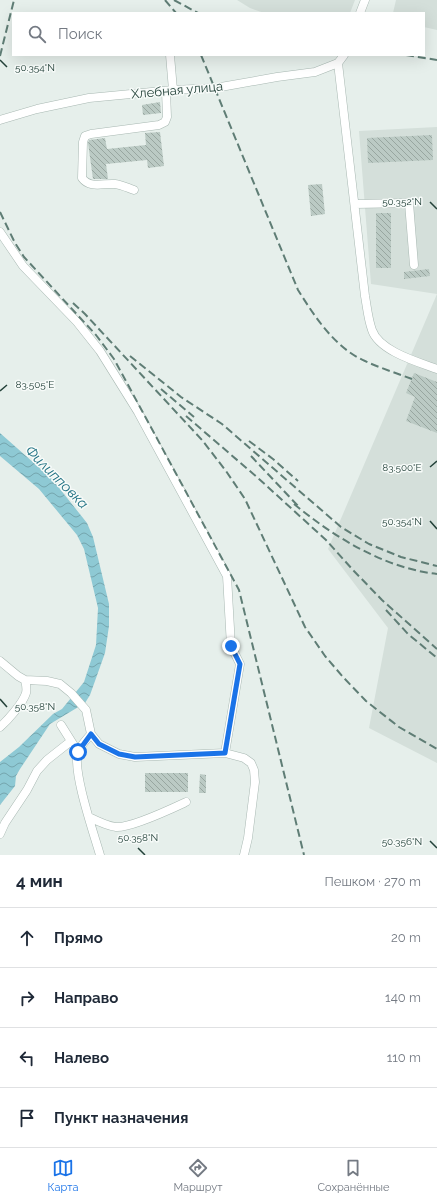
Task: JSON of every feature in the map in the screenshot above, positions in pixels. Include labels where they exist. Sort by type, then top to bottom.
[{"type":"street","points":[[360,12],[365,0]]},
{"type":"street","points":[[134,190],[115,184],[93,185],[85,182],[82,178],[83,142],[85,136],[90,134],[159,125],[165,122],[167,117],[170,90],[170,56]]},
{"type":"street","points":[[343,56],[338,63],[365,296],[372,331],[384,346],[401,355],[437,369]]},
{"type":"street","name":"Хлебная улица","points":[[3,120],[37,109],[89,98],[170,90],[215,88],[315,72],[338,63]]},
{"type":"street","points":[[355,204],[409,203],[414,264]]},
{"type":"street","points":[[0,232],[23,266],[77,322],[100,351],[138,412],[227,576],[231,646],[240,664],[225,753]]},
{"type":"street","points":[[0,661],[25,680],[46,681],[60,684],[84,706],[91,734],[99,744],[119,754],[135,757],[225,753],[244,758],[251,763],[254,770],[255,782],[248,838],[244,855]]},
{"type":"street","points":[[0,727],[21,702],[26,693],[25,680]]},
{"type":"street","points":[[61,725],[78,752],[80,787],[100,855]]},
{"type":"street","points":[[78,752],[91,734]]},
{"type":"street","points":[[0,834],[5,823],[28,790],[37,771],[47,760],[71,741]]},
{"type":"street","points":[[89,817],[114,827],[122,827],[153,817],[186,802]]},
{"type":"shaded area","points":[[237,0],[355,0],[350,12],[261,12],[250,8]]},
{"type":"shaded area","points":[[396,0],[437,0],[437,30],[425,27],[425,12],[393,12]]},
{"type":"shaded area","points":[[437,127],[437,294],[371,284],[359,131]]},
{"type":"shaded area","points":[[437,294],[437,763],[369,728],[388,628],[328,549]]},
{"type":"water","points":[[0,433],[52,479],[87,523],[93,537],[109,604],[109,626],[105,653],[90,695],[85,703],[50,724],[16,776],[15,786],[0,805],[0,762],[19,747],[53,714],[62,709],[84,682],[96,645],[98,608],[84,549],[77,535],[39,489],[0,456]]},
{"type":"building","points":[[160,102],[161,113],[143,115],[142,105]]},
{"type":"building","points":[[160,132],[164,166],[148,168],[147,160],[106,164],[108,179],[93,179],[88,143],[89,140],[105,138],[107,149],[146,145],[145,133]]},
{"type":"building","points":[[432,135],[433,160],[368,163],[367,138]]},
{"type":"building","points":[[322,184],[325,214],[311,216],[308,185]]},
{"type":"building","points":[[376,213],[391,213],[391,268],[376,268]]},
{"type":"building","points":[[429,269],[430,276],[404,279],[404,272]]},
{"type":"building","points":[[414,373],[437,382],[437,433],[406,421],[415,397],[406,393]]},
{"type":"building","points":[[145,773],[188,773],[188,792],[145,792]]},
{"type":"building","points":[[200,774],[206,775],[206,793],[199,793]]},
{"type":"railway","points":[[0,56],[14,0]]},
{"type":"railway","points":[[165,0],[175,12]]},
{"type":"railway","points":[[174,0],[196,12]]},
{"type":"railway","points":[[201,56],[298,290],[319,321],[344,348],[365,361],[412,379]]},
{"type":"railway","points":[[412,56],[437,60]]},
{"type":"railway","points":[[0,212],[15,243],[24,257],[96,335],[114,359],[239,590],[304,855]]},
{"type":"railway","points":[[73,303],[202,440],[226,471],[245,499],[305,627],[325,656],[366,701],[399,727],[437,749]]},
{"type":"railway","points":[[130,356],[181,397],[222,424],[341,527],[369,544],[401,557],[437,566]]},
{"type":"railway","points":[[161,389],[194,417]]},
{"type":"railway","points":[[186,416],[258,478],[326,540],[382,600],[437,649]]},
{"type":"railway","points":[[249,441],[273,459],[298,481]]},
{"type":"railway","points":[[251,456],[299,507]]},
{"type":"railway","points":[[294,504],[343,539],[379,558],[417,571],[437,574]]},
{"type":"railway","points":[[386,610],[408,634],[437,658]]},
{"type":"route","points":[[78,752],[91,734],[99,744],[119,754],[135,757],[225,753],[240,664],[231,646]]},
{"type":"water label","name":"Филипповка","points":[[57,477]]}]
